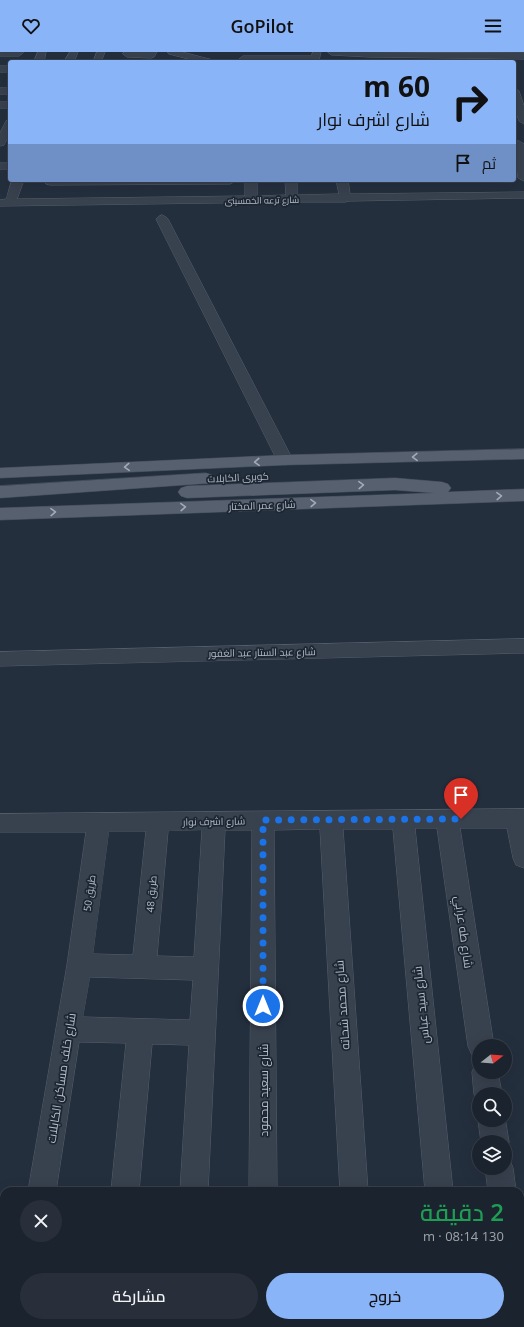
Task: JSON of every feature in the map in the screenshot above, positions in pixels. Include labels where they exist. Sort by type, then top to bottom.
[{"type":"main road","points":[[0,473],[285,460],[524,454]]},
{"type":"main road","name":"كوبرى الكابلات","points":[[0,492],[238,477],[405,471],[453,463],[474,456]]},
{"type":"main road","name":"كوبرى الكابلات","points":[[0,503],[238,489],[395,484],[433,486],[469,497]]},
{"type":"main road","name":"شارع عمر المختار","points":[[0,514],[524,495]]},
{"type":"street","points":[[0,52],[19,52]]},
{"type":"street","points":[[126,56],[151,54],[153,52]]},
{"type":"street","points":[[176,52],[190,59],[207,58]]},
{"type":"street","points":[[332,52],[404,56],[524,56]]},
{"type":"street","points":[[308,60],[313,59],[316,55]]},
{"type":"street","points":[[269,60],[279,56],[298,60]]},
{"type":"street","points":[[244,58],[259,60]]},
{"type":"street","points":[[521,102],[523,117]]},
{"type":"street","points":[[3,138],[8,127]]},
{"type":"street","points":[[519,142],[524,178]]},
{"type":"street","points":[[5,203],[17,182]]},
{"type":"street","points":[[44,202],[51,182]]},
{"type":"street","points":[[151,201],[155,182]]},
{"type":"street","points":[[251,182],[251,200]]},
{"type":"street","points":[[291,182],[292,200]]},
{"type":"street","points":[[342,182],[344,199]]},
{"type":"street","points":[[402,186],[404,198]]},
{"type":"street","name":"شارع ترعه الخمسينى","points":[[5,203],[404,198],[445,191],[488,191],[524,195]]},
{"type":"street","points":[[162,219],[285,460]]},
{"type":"street","name":"شارع عبد الستار عبد الغفور","points":[[0,659],[524,646]]},
{"type":"street","points":[[520,818],[524,858]]},
{"type":"street","name":"شارع اشرف نوار","points":[[0,822],[158,822],[214,820],[520,818]]},
{"type":"street","name":"شارع سيد عباس","points":[[403,819],[439,1187]]},
{"type":"street","name":"شارع طه عرابي","points":[[447,819],[480,1039]]},
{"type":"street","points":[[194,1187],[214,820]]},
{"type":"street","name":"شارع سعيد محمود","points":[[263,820],[263,1187]]},
{"type":"street","name":"شارع محمد شحاته","points":[[331,820],[354,1187]]},
{"type":"street","name":"طريق 50","points":[[79,965],[99,821]]},
{"type":"street","name":"طريق 48","points":[[144,967],[158,822]]},
{"type":"street","points":[[79,965],[206,969]]},
{"type":"street","name":"شارع خلف مساكن الكابلات","points":[[43,1187],[79,965]]},
{"type":"street","points":[[69,1029],[202,1032]]},
{"type":"street","points":[[125,1187],[140,1031]]},
{"type":"street","points":[[500,1175],[501,1187]]},
{"type":"route","points":[[263,1006],[263,820],[461,819]]}]
